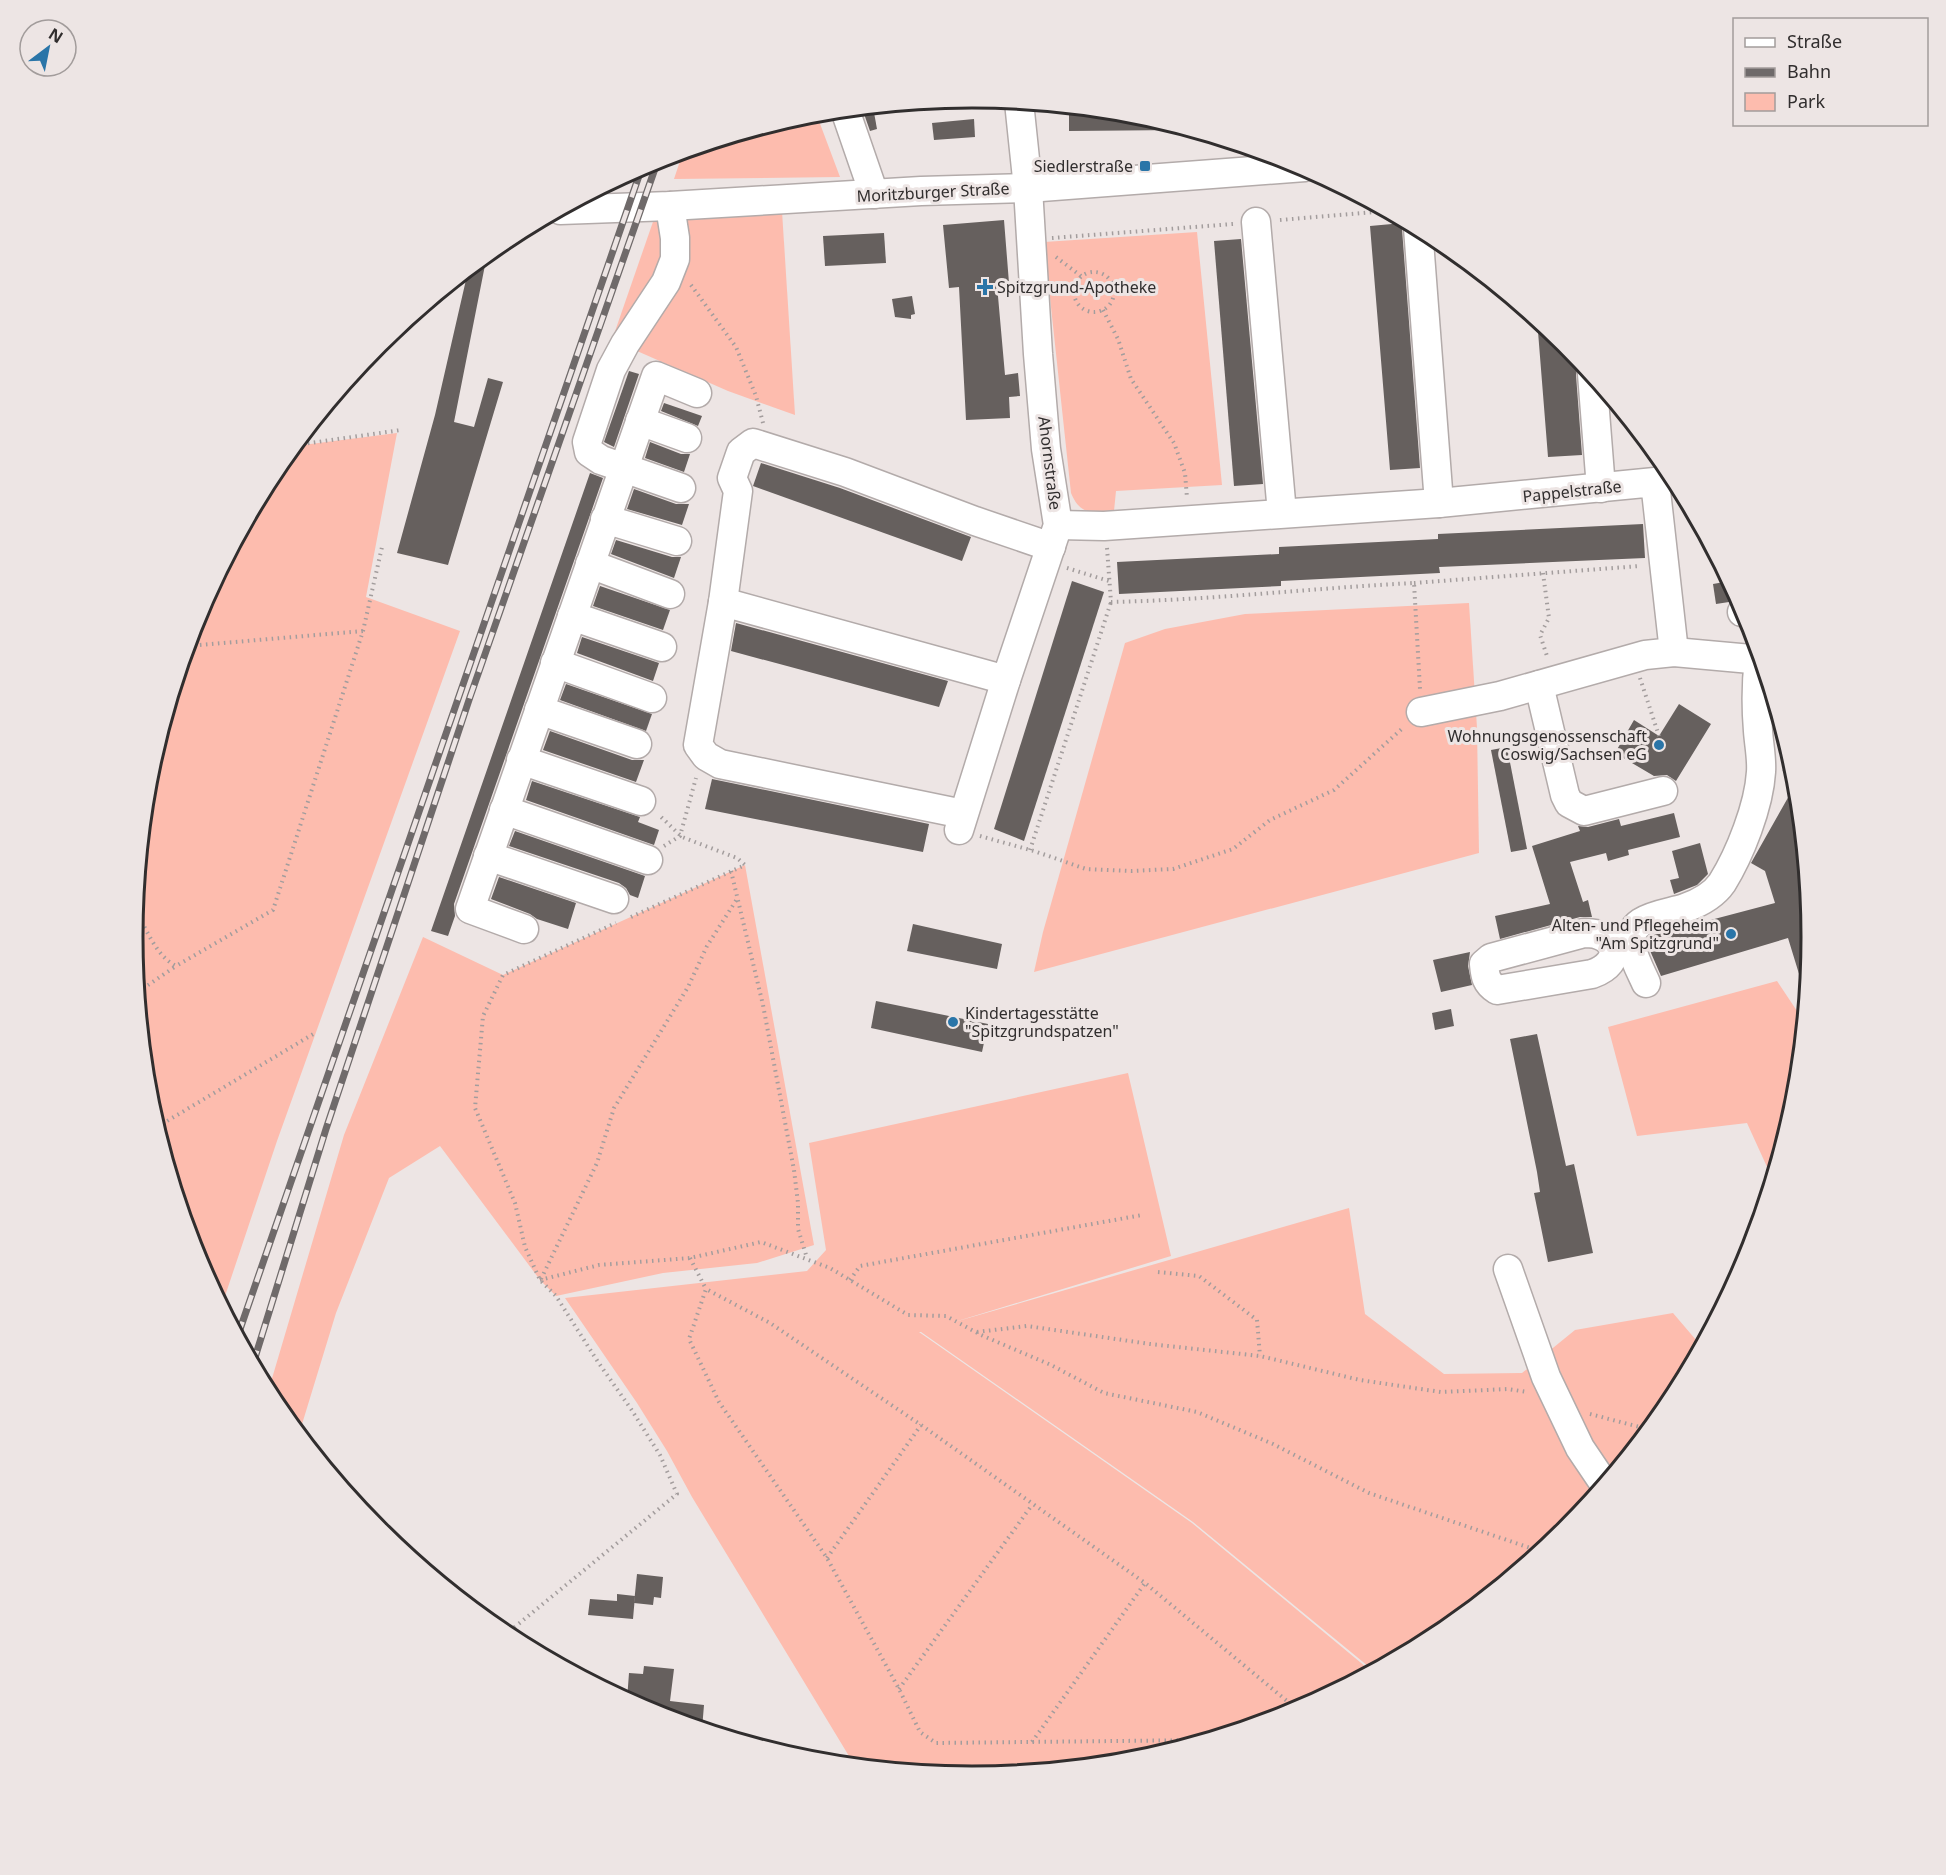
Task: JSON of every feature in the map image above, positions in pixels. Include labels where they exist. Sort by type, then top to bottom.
[{"type":"street","name":"Ahornstraße","points":[[961,822],[1052,544],[1028,188],[1020,110]]},
{"type":"street","points":[[848,118],[874,194]]},
{"type":"street","name":"Moritzburger Straße","points":[[576,209],[1028,188],[1284,169]]},
{"type":"street","points":[[670,206],[675,238],[675,259],[666,282],[625,344],[611,370],[587,442],[589,452],[601,460],[681,488]]},
{"type":"street","points":[[1256,222],[1282,513]]},
{"type":"street","points":[[1419,238],[1439,503]]},
{"type":"street","points":[[524,929],[470,909],[656,376],[697,393]]},
{"type":"street","points":[[1593,387],[1602,488]]},
{"type":"street","points":[[640,422],[687,438]]},
{"type":"street","name":"Pappelstraße","points":[[723,602],[738,491],[732,478],[741,452],[753,443],[845,472],[975,521],[1052,544],[1104,526],[1439,503],[1655,482],[1674,651]]},
{"type":"street","points":[[605,519],[677,541]]},
{"type":"street","points":[[590,564],[670,594]]},
{"type":"street","points":[[961,822],[720,764],[706,756],[698,745],[723,602],[1006,680]]},
{"type":"street","points":[[572,616],[662,647]]},
{"type":"street","points":[[1421,712],[1500,696],[1634,658],[1674,651],[1753,658]]},
{"type":"street","points":[[555,663],[652,698]]},
{"type":"street","points":[[1646,983],[1631,948],[1621,944],[1632,934],[1637,924],[1648,918],[1686,908],[1709,897],[1720,886],[1728,872],[1752,817],[1760,784],[1761,767],[1756,683],[1758,672]]},
{"type":"street","points":[[1547,683],[1565,795],[1569,803],[1584,811],[1663,791]]},
{"type":"street","points":[[539,710],[637,744]]},
{"type":"street","points":[[521,760],[641,801]]},
{"type":"street","points":[[504,810],[648,860]]},
{"type":"street","points":[[488,856],[614,899]]},
{"type":"street","points":[[1508,1269],[1555,1396],[1580,1448],[1601,1479]]},
{"type":"path","points":[[1030,240],[1375,212]]},
{"type":"path","points":[[675,259],[697,294],[736,347],[760,411]]},
{"type":"path","points":[[1097,272],[1110,279],[1113,299],[1103,310],[1095,312],[1080,307],[1075,298],[1074,288],[1081,276],[1097,272]]},
{"type":"path","points":[[1103,310],[1118,339],[1131,379],[1174,443],[1185,473],[1188,519]]},
{"type":"path","points":[[307,443],[401,430]]},
{"type":"path","points":[[1030,850],[1111,602],[1104,526]]},
{"type":"path","points":[[1052,544],[1109,581]]},
{"type":"path","points":[[145,987],[176,966],[273,910],[363,631],[382,547]]},
{"type":"path","points":[[1111,602],[1258,594],[1328,587],[1414,583],[1664,564]]},
{"type":"path","points":[[1544,573],[1549,618],[1540,635],[1547,683]]},
{"type":"path","points":[[961,822],[1030,850],[1086,869],[1131,871],[1173,869],[1233,849],[1270,820],[1334,790],[1421,712],[1414,583]]},
{"type":"path","points":[[198,645],[363,631]]},
{"type":"path","points":[[1634,658],[1659,736]]},
{"type":"path","points":[[680,836],[702,751]]},
{"type":"path","points":[[514,1628],[677,1494],[660,1455],[631,1409],[556,1296],[540,1280],[525,1247],[515,1203],[475,1108],[483,1016],[503,975],[745,865],[737,858],[680,836],[651,806],[641,801]]},
{"type":"path","points":[[731,871],[763,1005],[794,1170],[798,1229],[807,1259]]},
{"type":"path","points":[[540,1280],[597,1163],[614,1108],[651,1050],[688,987],[707,946],[737,899]]},
{"type":"path","points":[[144,924],[161,954],[168,962],[176,966]]},
{"type":"path","points":[[165,1122],[315,1033]]},
{"type":"path","points":[[850,1280],[860,1266],[1142,1215]]},
{"type":"path","points":[[540,1280],[599,1265],[690,1258],[761,1242],[830,1268],[908,1315],[946,1316],[976,1333],[1051,1365],[1104,1393],[1197,1412],[1274,1444],[1369,1493],[1533,1549]]},
{"type":"path","points":[[690,1258],[706,1290],[770,1323],[921,1425],[1145,1583],[1290,1704]]},
{"type":"path","points":[[1158,1272],[1199,1276],[1257,1320],[1260,1356]]},
{"type":"path","points":[[706,1290],[689,1339],[719,1402],[826,1558],[899,1689],[920,1732],[936,1743],[1182,1740]]},
{"type":"path","points":[[976,1333],[1027,1326],[1150,1344],[1260,1356],[1360,1380],[1441,1392],[1508,1389],[1555,1396],[1594,1415],[1642,1428]]},
{"type":"path","points":[[826,1558],[921,1425]]},
{"type":"path","points":[[899,1689],[1032,1505]]},
{"type":"path","points":[[1032,1742],[1145,1583]]},
{"type":"green space","points":[[820,123],[840,177],[674,179],[680,162],[758,136]]},
{"type":"green space","points":[[782,211],[795,415],[728,391],[612,340],[655,216]]},
{"type":"green space","points":[[1197,232],[1222,485],[1116,491],[1114,511],[1100,513],[1083,509],[1071,493],[1044,242]]},
{"type":"green space","points":[[397,433],[366,597],[460,631],[277,1141],[225,1296],[188,1204],[159,1099],[145,992],[143,938],[145,883],[159,776],[188,671],[229,571],[283,477],[307,445]]},
{"type":"green space","points":[[1469,603],[1477,728],[1479,853],[1034,972],[1043,932],[1125,643],[1165,629],[1245,614]]},
{"type":"green space","points":[[745,865],[814,1245],[757,1263],[663,1273],[556,1296],[540,1280],[440,1146],[389,1178],[336,1313],[302,1424],[272,1379],[344,1135],[423,937],[503,975]]},
{"type":"green space","points":[[1777,981],[1799,1013],[1787,1099],[1768,1170],[1747,1123],[1637,1136],[1608,1027]]},
{"type":"green space","points":[[1128,1073],[1171,1256],[951,1323],[1349,1208],[1365,1314],[1444,1374],[1522,1373],[1575,1330],[1673,1313],[1697,1341],[1663,1398],[1631,1442],[1560,1524],[1478,1596],[1434,1627],[1368,1666],[1193,1522],[919,1332],[1192,1523],[1366,1667],[1290,1704],[1240,1723],[1188,1739],[1135,1751],[1081,1760],[973,1767],[919,1765],[850,1757],[692,1497],[667,1451],[565,1298],[807,1271],[826,1250],[809,1143]]},
{"type":"building","points":[[874,114],[877,129],[870,131],[864,115]]},
{"type":"building","points":[[1069,114],[1162,130],[1069,131]]},
{"type":"building","points":[[974,119],[975,137],[934,140],[932,123]]},
{"type":"building","points":[[1004,220],[1009,283],[997,285],[1005,375],[1018,373],[1020,396],[1009,397],[1010,418],[966,420],[959,287],[949,288],[943,225]]},
{"type":"building","points":[[1395,224],[1402,228],[1420,468],[1390,470],[1370,226]]},
{"type":"building","points":[[884,233],[886,263],[825,266],[823,236]]},
{"type":"building","points":[[1241,239],[1263,484],[1234,486],[1214,241]]},
{"type":"building","points":[[485,267],[454,422],[474,427],[488,378],[503,382],[448,565],[397,553],[435,415],[466,281]]},
{"type":"building","points":[[912,296],[915,314],[911,315],[911,319],[895,317],[892,299]]},
{"type":"building","points":[[1538,331],[1577,370],[1582,455],[1548,457]]},
{"type":"building","points":[[629,371],[639,374],[614,447],[604,442]]},
{"type":"building","points":[[664,403],[702,416],[698,426],[661,411]]},
{"type":"building","points":[[650,442],[681,454],[690,454],[684,472],[645,458]]},
{"type":"building","points":[[761,463],[840,488],[971,537],[962,561],[753,486]]},
{"type":"building","points":[[590,473],[603,478],[454,904],[455,916],[448,936],[431,931]]},
{"type":"building","points":[[634,489],[676,504],[689,504],[682,525],[627,509]]},
{"type":"building","points":[[1643,524],[1645,558],[1439,567],[1440,573],[1281,581],[1281,586],[1119,594],[1117,562],[1279,554],[1279,547],[1438,539],[1438,534]]},
{"type":"building","points":[[616,540],[672,557],[681,557],[674,578],[611,554]]},
{"type":"building","points":[[1072,581],[1104,592],[1024,841],[994,829]]},
{"type":"building","points":[[1722,582],[1730,601],[1716,604],[1713,584]]},
{"type":"building","points":[[600,586],[670,610],[663,630],[593,606]]},
{"type":"building","points":[[736,623],[948,681],[939,707],[731,651]]},
{"type":"building","points":[[582,637],[659,663],[653,681],[577,653]]},
{"type":"building","points":[[566,684],[652,714],[646,731],[560,700]]},
{"type":"building","name":"Wohnungsgenossenschaft Coswig/Sachsen eG","points":[[1679,704],[1711,724],[1676,781],[1667,775],[1654,776],[1615,753],[1634,720],[1659,736]]},
{"type":"building","points":[[550,731],[632,760],[644,760],[636,782],[543,750]]},
{"type":"building","points":[[1507,747],[1527,849],[1511,852],[1491,750]]},
{"type":"building","points":[[712,779],[929,824],[923,852],[705,809]]},
{"type":"building","points":[[532,781],[640,817],[638,822],[659,830],[654,845],[526,800]]},
{"type":"building","name":"Alten- und Pflegeheim \"Am Spitzgrund\"","points":[[1790,794],[1801,883],[1801,981],[1788,938],[1661,976],[1648,946],[1650,936],[1775,903],[1765,871],[1751,863]]},
{"type":"building","points":[[1674,813],[1680,837],[1628,850],[1629,855],[1608,861],[1606,853],[1570,862],[1583,902],[1588,900],[1592,917],[1580,917],[1500,939],[1495,916],[1550,904],[1532,846],[1580,831],[1578,826],[1588,827],[1619,819],[1621,826]]},
{"type":"building","points":[[515,831],[645,876],[638,898],[630,895],[619,883],[509,846]]},
{"type":"building","points":[[1700,843],[1708,874],[1697,885],[1674,894],[1670,880],[1679,878],[1672,851]]},
{"type":"building","points":[[499,877],[576,903],[568,929],[537,919],[491,899]]},
{"type":"building","points":[[913,924],[1002,944],[997,969],[907,951]]},
{"type":"building","points":[[1470,952],[1468,966],[1472,985],[1441,992],[1433,960]]},
{"type":"building","points":[[876,1001],[988,1024],[982,1052],[871,1028]]},
{"type":"building","points":[[1451,1009],[1454,1026],[1435,1030],[1432,1013]]},
{"type":"building","points":[[1537,1034],[1566,1166],[1574,1164],[1593,1253],[1548,1262],[1534,1193],[1540,1192],[1537,1172],[1510,1039]]},
{"type":"building","points":[[637,1574],[663,1577],[661,1598],[654,1597],[653,1605],[634,1603]]},
{"type":"building","points":[[617,1594],[635,1596],[633,1619],[588,1615],[590,1599],[617,1601]]},
{"type":"building","points":[[644,1666],[674,1669],[670,1701],[704,1705],[703,1722],[628,1691],[629,1673],[643,1674]]},
{"type":"railway","points":[[256,1354],[326,1129],[470,697],[654,172]]},
{"type":"railway","points":[[241,1326],[638,179]]},
{"type":"place","name":"Siedlerstraße","points":[[1145,166]]},
{"type":"place","name":"Spitzgrund-Apotheke","points":[[985,287]]},
{"type":"place","name":"Wohnungsgenossenschaft Coswig/Sachsen eG","points":[[1659,745]]},
{"type":"place","name":"Alten- und Pflegeheim \"Am Spitzgrund\"","points":[[1731,934]]},
{"type":"place","name":"Kindertagesstätte \"Spitzgrundspatzen\"","points":[[953,1022]]}]
